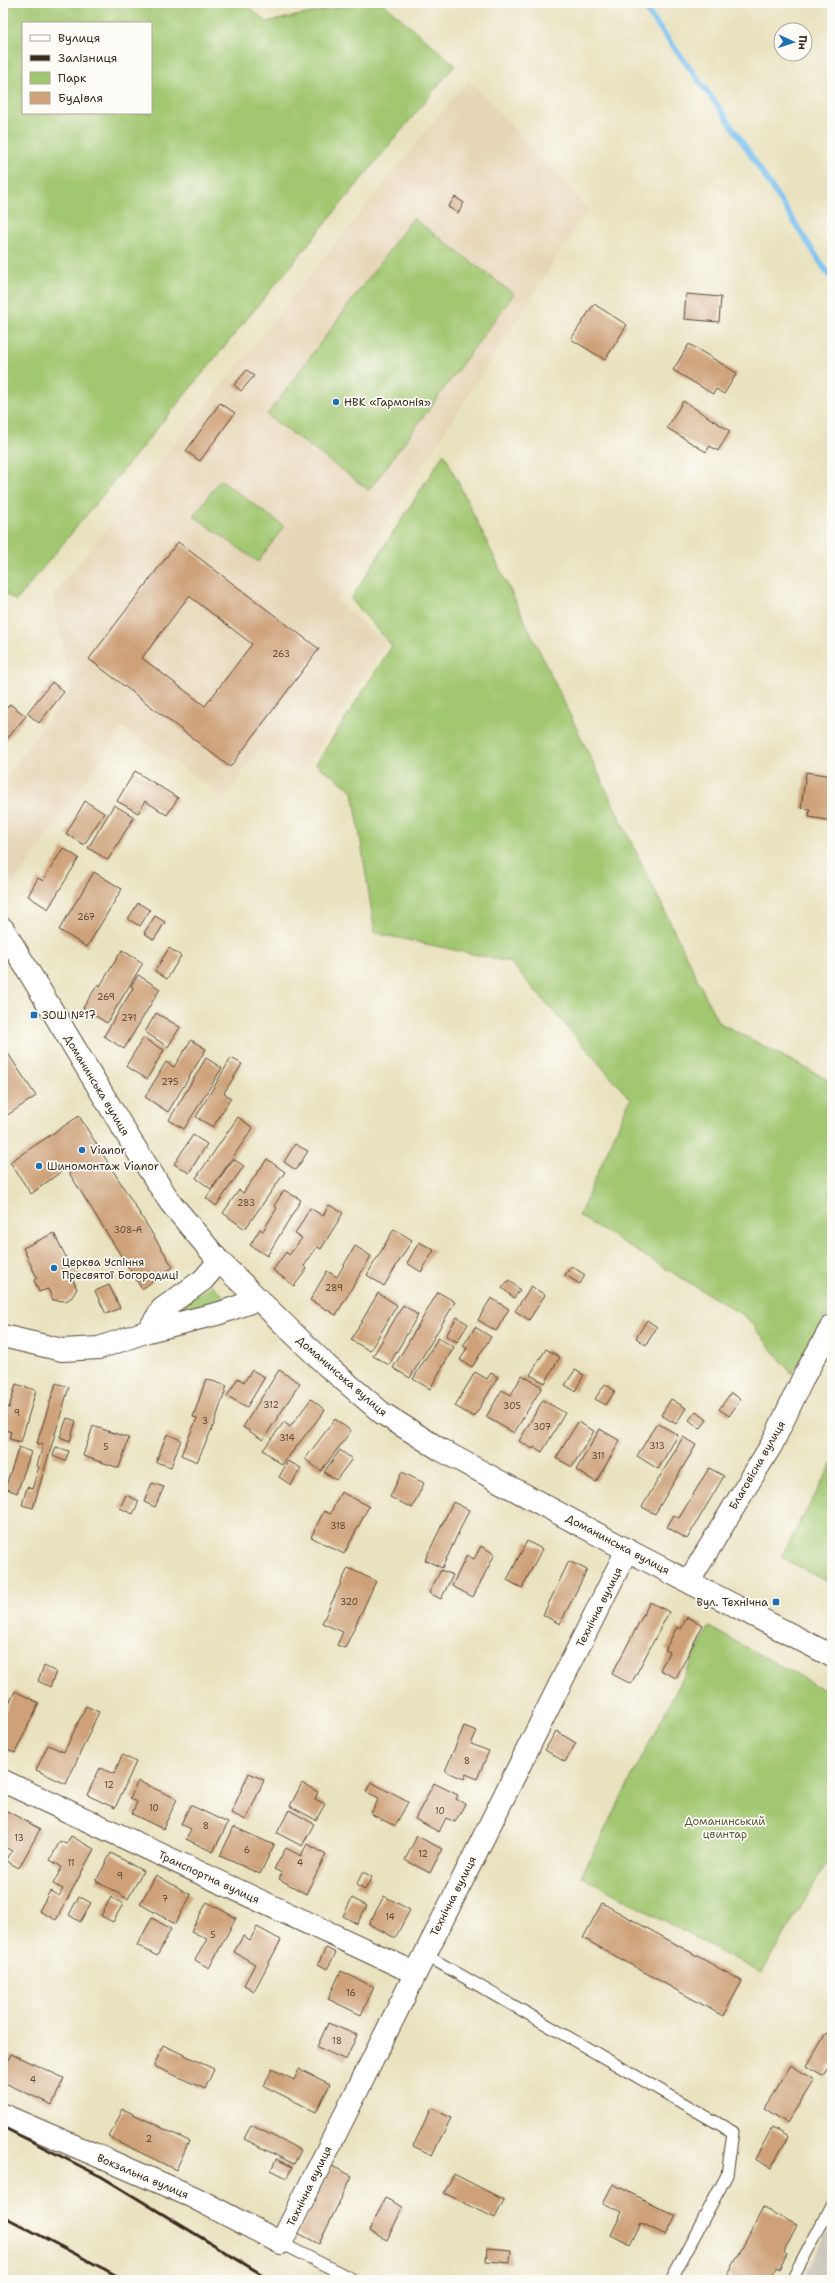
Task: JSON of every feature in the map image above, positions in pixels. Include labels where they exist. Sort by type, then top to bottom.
[{"type":"street","name":"Доманинська вулиця","points":[[3,929],[132,1143],[170,1202],[219,1261],[326,1365],[382,1413],[441,1450],[627,1550],[690,1581],[832,1656]]},
{"type":"street","points":[[148,1331],[162,1309],[203,1280],[219,1261]]},
{"type":"street","points":[[3,1336],[46,1347],[77,1350],[100,1348],[148,1331],[220,1314],[259,1299]]},
{"type":"street","name":"Благовісна вулиця","points":[[690,1581],[772,1444],[804,1376],[832,1326]]},
{"type":"street","name":"Технічна вулиця","points":[[281,2243],[627,1550]]},
{"type":"street","name":"Транспортна вулиця","points":[[3,1782],[420,1963]]},
{"type":"street","name":"Вокзальна вулиця","points":[[3,2115],[193,2197],[281,2243]]},
{"type":"lane","points":[[420,1963],[733,2132],[727,2175],[671,2280]]},
{"type":"lane","points":[[792,2280],[832,2204]]},
{"type":"lane","points":[[281,2243],[354,2280]]},
{"type":"shaded area","name":"НВК «Гармонія»","points":[[468,79],[588,209],[336,601],[386,642],[302,773],[259,747],[226,798],[123,727],[13,885],[3,867],[3,782],[71,689],[53,595]]},
{"type":"shaded area","points":[[832,2223],[832,2280],[802,2280]]},
{"type":"green space","points":[[3,3],[244,3],[267,22],[360,3],[383,3],[455,65],[16,601],[3,592]]},
{"type":"green space","points":[[413,218],[514,294],[369,490],[267,415]]},
{"type":"green space","points":[[444,453],[718,1022],[832,1082],[832,1307],[792,1374],[746,1317],[579,1216],[630,1099],[510,962],[375,933],[353,791],[316,764],[392,646],[351,599]]},
{"type":"green space","points":[[220,480],[284,526],[258,562],[194,516]]},
{"type":"green space","points":[[213,1285],[226,1298],[168,1320],[165,1317]]},
{"type":"green space","points":[[832,1464],[832,1584],[781,1557]]},
{"type":"green space","name":"Доманинський цвинтар","points":[[709,1627],[832,1694],[832,1854],[761,1973],[581,1876]]},
{"type":"building","points":[[455,197],[464,203],[458,213],[448,207]]},
{"type":"building","points":[[686,294],[721,297],[719,322],[684,319]]},
{"type":"building","points":[[594,304],[627,325],[605,360],[571,339]]},
{"type":"building","points":[[689,344],[737,373],[724,394],[716,389],[713,394],[673,370]]},
{"type":"building","points":[[247,370],[254,376],[241,391],[234,385]]},
{"type":"building","points":[[683,401],[730,431],[718,451],[710,446],[706,452],[667,428]]},
{"type":"building","points":[[220,403],[235,413],[200,461],[186,451]]},
{"type":"building","points":[[178,542],[319,649],[230,767],[89,659]],"holes":[[[189,596],[252,644],[205,706],[142,658]]]},
{"type":"building","points":[[52,682],[64,692],[39,723],[27,713]]},
{"type":"building","points":[[10,704],[26,716],[3,744],[3,713]]},
{"type":"building","points":[[135,771],[178,798],[167,815],[145,801],[138,813],[117,801]]},
{"type":"building","points":[[806,772],[832,776],[830,791],[832,791],[832,821],[809,817],[810,809],[801,808]]},
{"type":"building","points":[[85,801],[104,813],[84,845],[66,834]]},
{"type":"building","points":[[114,805],[134,817],[108,860],[88,848]]},
{"type":"building","points":[[63,848],[79,858],[48,909],[28,896],[38,878],[43,881]]},
{"type":"building","points":[[94,872],[122,889],[87,947],[59,930]]},
{"type":"building","points":[[138,903],[150,910],[140,926],[128,919]]},
{"type":"building","points":[[155,916],[165,922],[154,940],[144,933]]},
{"type":"building","points":[[169,948],[181,956],[167,979],[155,971]]},
{"type":"building","points":[[122,950],[143,963],[107,1023],[83,1008],[98,984],[100,986]]},
{"type":"building","points":[[138,975],[160,989],[124,1049],[104,1036],[133,988],[131,986]]},
{"type":"building","points":[[156,1013],[180,1027],[168,1047],[145,1032]]},
{"type":"building","points":[[143,1038],[164,1050],[147,1079],[126,1066]]},
{"type":"building","points":[[191,1040],[206,1049],[168,1112],[145,1097],[166,1062],[174,1067]]},
{"type":"building","points":[[3,1046],[36,1096],[3,1118]]},
{"type":"building","points":[[206,1058],[222,1068],[184,1129],[169,1120]]},
{"type":"building","points":[[231,1058],[242,1064],[224,1093],[231,1098],[213,1127],[196,1117]]},
{"type":"building","points":[[79,1116],[173,1267],[142,1289],[66,1168],[31,1194],[10,1162]]},
{"type":"building","points":[[238,1117],[253,1128],[211,1189],[196,1178]]},
{"type":"building","points":[[193,1135],[207,1144],[189,1173],[174,1164]]},
{"type":"building","points":[[295,1144],[308,1151],[296,1170],[284,1162]]},
{"type":"building","points":[[233,1159],[244,1166],[216,1206],[206,1198]]},
{"type":"building","points":[[267,1159],[285,1172],[245,1229],[223,1213],[239,1190],[243,1193]]},
{"type":"building","points":[[284,1190],[301,1200],[267,1256],[250,1245],[260,1229],[263,1231],[277,1208],[274,1206]]},
{"type":"building","points":[[329,1205],[343,1213],[321,1249],[317,1247],[304,1266],[307,1269],[294,1286],[273,1270],[286,1252],[289,1255],[302,1238],[295,1234],[310,1208],[323,1216]]},
{"type":"building","points":[[394,1229],[412,1240],[384,1286],[367,1275]]},
{"type":"building","name":"Церква Успіння Пресвятої Богородиці","points":[[54,1233],[69,1263],[73,1261],[79,1273],[72,1278],[77,1289],[72,1297],[66,1301],[53,1300],[48,1289],[39,1292],[34,1280],[37,1278],[23,1248]]},
{"type":"building","points":[[419,1242],[434,1250],[421,1272],[407,1263]]},
{"type":"building","points":[[355,1246],[371,1256],[336,1315],[310,1300],[327,1271],[337,1277]]},
{"type":"building","points":[[571,1266],[585,1275],[580,1284],[565,1275]]},
{"type":"building","points":[[509,1280],[520,1290],[514,1298],[502,1288]]},
{"type":"building","points":[[109,1285],[120,1308],[106,1314],[95,1291]]},
{"type":"building","points":[[531,1286],[545,1295],[529,1320],[515,1311]]},
{"type":"building","points":[[438,1292],[455,1302],[410,1378],[393,1368]]},
{"type":"building","points":[[378,1293],[397,1305],[370,1351],[351,1340]]},
{"type":"building","points":[[491,1298],[509,1309],[496,1331],[478,1320]]},
{"type":"building","points":[[403,1305],[418,1315],[389,1365],[373,1356]]},
{"type":"building","points":[[457,1317],[468,1324],[457,1342],[446,1336]]},
{"type":"building","points":[[647,1320],[657,1327],[646,1345],[636,1338]]},
{"type":"building","points":[[475,1327],[491,1337],[472,1367],[460,1360],[467,1348],[463,1346]]},
{"type":"building","points":[[438,1338],[454,1347],[430,1389],[413,1379]]},
{"type":"building","points":[[546,1349],[560,1357],[545,1383],[530,1375]]},
{"type":"building","points":[[252,1370],[265,1377],[247,1407],[227,1396],[238,1378],[244,1382]]},
{"type":"building","points":[[279,1370],[300,1383],[263,1440],[243,1427]]},
{"type":"building","points":[[575,1370],[584,1375],[575,1391],[565,1385]]},
{"type":"building","points":[[475,1372],[487,1379],[491,1373],[498,1377],[474,1417],[455,1406]]},
{"type":"building","points":[[522,1375],[542,1387],[514,1433],[486,1417],[502,1390],[511,1395]]},
{"type":"building","points":[[3,1378],[9,1379],[3,1398]]},
{"type":"building","points":[[206,1379],[227,1386],[214,1424],[197,1462],[181,1455],[197,1418],[193,1417]]},
{"type":"building","points":[[56,1383],[69,1387],[33,1508],[22,1505],[27,1487],[32,1489],[39,1467],[37,1466],[43,1445],[37,1443]]},
{"type":"building","points":[[16,1384],[36,1390],[21,1442],[9,1439],[11,1432],[3,1429],[5,1422],[3,1419],[6,1407],[9,1408]]},
{"type":"building","points":[[605,1384],[615,1391],[606,1405],[595,1399]]},
{"type":"building","points":[[731,1393],[741,1399],[729,1416],[719,1409]]},
{"type":"building","points":[[311,1399],[325,1410],[282,1465],[263,1450],[284,1422],[290,1427]]},
{"type":"building","points":[[671,1399],[686,1408],[676,1424],[661,1415]]},
{"type":"building","points":[[543,1400],[565,1413],[542,1452],[519,1441]]},
{"type":"building","points":[[696,1411],[707,1420],[700,1429],[689,1420]]},
{"type":"building","points":[[67,1418],[76,1421],[70,1441],[60,1437]]},
{"type":"building","points":[[335,1419],[351,1431],[321,1471],[305,1459]]},
{"type":"building","points":[[578,1422],[594,1431],[572,1467],[556,1458]]},
{"type":"building","points":[[657,1423],[678,1435],[658,1469],[637,1456]]},
{"type":"building","points":[[93,1426],[129,1438],[119,1468],[83,1456]]},
{"type":"building","points":[[600,1429],[620,1441],[596,1482],[576,1470]]},
{"type":"building","points":[[167,1434],[181,1440],[171,1467],[156,1462]]},
{"type":"building","points":[[683,1437],[696,1445],[655,1514],[642,1507]]},
{"type":"building","points":[[19,1447],[31,1452],[17,1493],[5,1488]]},
{"type":"building","points":[[56,1447],[69,1451],[65,1461],[53,1456]]},
{"type":"building","points":[[340,1450],[352,1459],[336,1480],[324,1472]]},
{"type":"building","points":[[288,1461],[301,1468],[291,1485],[279,1477]]},
{"type":"building","points":[[709,1468],[724,1476],[687,1539],[667,1527],[674,1515],[679,1518]]},
{"type":"building","points":[[402,1472],[424,1483],[412,1508],[390,1497]]},
{"type":"building","points":[[152,1483],[164,1487],[155,1507],[144,1502]]},
{"type":"building","points":[[341,1492],[369,1506],[344,1554],[311,1537],[324,1511],[330,1514]]},
{"type":"building","points":[[126,1495],[139,1501],[133,1514],[120,1508]]},
{"type":"building","points":[[453,1502],[469,1510],[442,1568],[425,1560]]},
{"type":"building","points":[[527,1541],[542,1549],[522,1588],[507,1580]]},
{"type":"building","points":[[481,1546],[495,1554],[473,1597],[452,1586],[467,1555],[474,1559]]},
{"type":"building","points":[[569,1561],[587,1570],[560,1624],[543,1615]]},
{"type":"building","points":[[348,1568],[376,1581],[345,1648],[337,1645],[343,1632],[322,1623]]},
{"type":"building","points":[[441,1570],[453,1575],[441,1599],[429,1593]]},
{"type":"building","points":[[650,1602],[669,1612],[631,1684],[612,1674]]},
{"type":"building","points":[[687,1617],[703,1625],[676,1678],[660,1670],[669,1652],[665,1650],[677,1627],[681,1629]]},
{"type":"building","points":[[44,1666],[56,1672],[50,1687],[38,1681]]},
{"type":"building","points":[[15,1691],[39,1703],[15,1753],[3,1748],[3,1716]]},
{"type":"building","points":[[86,1706],[99,1712],[66,1784],[36,1770],[48,1745],[64,1752]]},
{"type":"building","points":[[464,1726],[477,1731],[471,1744],[489,1751],[477,1779],[466,1774],[464,1779],[445,1771]]},
{"type":"building","points":[[556,1731],[576,1743],[565,1762],[545,1750]]},
{"type":"building","points":[[122,1755],[136,1762],[115,1808],[87,1795],[100,1768],[114,1774]]},
{"type":"building","points":[[249,1773],[264,1780],[246,1820],[231,1813]]},
{"type":"building","points":[[138,1781],[177,1799],[163,1829],[132,1814],[137,1802],[130,1798]]},
{"type":"building","points":[[371,1782],[408,1802],[395,1826],[371,1814],[379,1798],[366,1792]]},
{"type":"building","points":[[302,1783],[318,1792],[315,1799],[325,1804],[316,1820],[290,1806]]},
{"type":"building","points":[[434,1783],[458,1795],[456,1799],[465,1804],[455,1822],[446,1818],[439,1832],[415,1819]]},
{"type":"building","points":[[190,1805],[228,1823],[213,1852],[186,1839],[191,1829],[181,1824]]},
{"type":"building","points":[[289,1810],[314,1824],[302,1846],[277,1833]]},
{"type":"building","points":[[7,1811],[40,1829],[19,1868],[6,1861],[12,1851],[3,1846],[3,1819]]},
{"type":"building","points":[[234,1827],[274,1845],[260,1874],[220,1856]]},
{"type":"building","points":[[71,1836],[94,1849],[56,1920],[39,1911],[50,1891],[59,1896],[63,1889],[53,1884],[62,1867],[50,1860],[60,1841],[66,1844]]},
{"type":"building","points":[[417,1836],[442,1849],[430,1873],[405,1860]]},
{"type":"building","points":[[307,1844],[326,1854],[306,1894],[279,1879],[282,1873],[274,1869],[286,1848],[301,1856]]},
{"type":"building","points":[[111,1853],[143,1871],[128,1899],[96,1881]]},
{"type":"building","points":[[363,1872],[372,1877],[365,1890],[356,1885]]},
{"type":"building","points":[[156,1875],[191,1895],[175,1924],[140,1904]]},
{"type":"building","points":[[79,1896],[91,1903],[80,1922],[69,1915]]},
{"type":"building","points":[[384,1896],[410,1910],[395,1938],[369,1924]]},
{"type":"building","points":[[111,1897],[123,1904],[113,1922],[101,1916]]},
{"type":"building","points":[[352,1898],[367,1906],[357,1924],[343,1916]]},
{"type":"building","points":[[207,1902],[236,1918],[209,1968],[195,1960],[207,1939],[191,1931]]},
{"type":"building","points":[[602,1903],[742,1981],[723,2016],[583,1938]]},
{"type":"building","points":[[152,1918],[171,1929],[157,1956],[137,1945]]},
{"type":"building","points":[[257,1927],[281,1940],[254,1991],[244,1985],[255,1964],[234,1952],[243,1936],[250,1940]]},
{"type":"building","points":[[326,1948],[336,1953],[327,1969],[318,1964]]},
{"type":"building","points":[[341,1971],[374,1987],[361,2015],[328,1999]]},
{"type":"building","points":[[328,2023],[357,2035],[346,2060],[317,2047]]},
{"type":"building","points":[[826,2033],[832,2037],[832,2062],[824,2076],[807,2066]]},
{"type":"building","points":[[163,2045],[214,2069],[205,2089],[154,2066]]},
{"type":"building","points":[[11,2054],[64,2078],[52,2105],[3,2082],[3,2071]]},
{"type":"building","points":[[791,2065],[814,2080],[787,2123],[764,2108]]},
{"type":"building","points":[[272,2069],[294,2080],[299,2069],[330,2084],[316,2112],[264,2086]]},
{"type":"building","points":[[432,2108],[451,2118],[432,2155],[413,2146]]},
{"type":"building","points":[[123,2109],[189,2141],[176,2170],[109,2137]]},
{"type":"building","points":[[251,2125],[301,2150],[294,2164],[244,2139]]},
{"type":"building","points":[[772,2128],[788,2137],[771,2168],[755,2159]]},
{"type":"building","points":[[276,2159],[292,2167],[287,2178],[271,2170]]},
{"type":"building","points":[[332,2166],[352,2176],[319,2244],[298,2233]]},
{"type":"building","points":[[454,2174],[504,2200],[495,2218],[444,2193]]},
{"type":"building","points":[[613,2184],[676,2216],[666,2235],[641,2223],[630,2245],[611,2235],[622,2212],[603,2203]]},
{"type":"building","points":[[385,2198],[403,2207],[387,2240],[369,2231]]},
{"type":"building","points":[[763,2208],[797,2225],[783,2253],[787,2255],[779,2269],[776,2267],[769,2280],[737,2280],[728,2275]]},
{"type":"building","points":[[487,2248],[511,2250],[510,2263],[486,2261]]},
{"type":"waterway","points":[[641,3],[726,117],[832,280]]},
{"type":"railway","points":[[3,2127],[102,2177],[271,2280]]},
{"type":"railway","points":[[3,2216],[125,2280]]},
{"type":"place","name":"НВК «Гармонія»","points":[[336,402]]},
{"type":"place","name":"ЗОШ №17","points":[[34,1015]]},
{"type":"place","name":"Vianor","points":[[82,1150]]},
{"type":"place","name":"Шиномонтаж Vianor","points":[[39,1166]]},
{"type":"place","name":"Церква Успіння Пресвятої Богородиці","points":[[54,1268]]},
{"type":"place","name":"Вул. Технічна","points":[[776,1602]]}]
